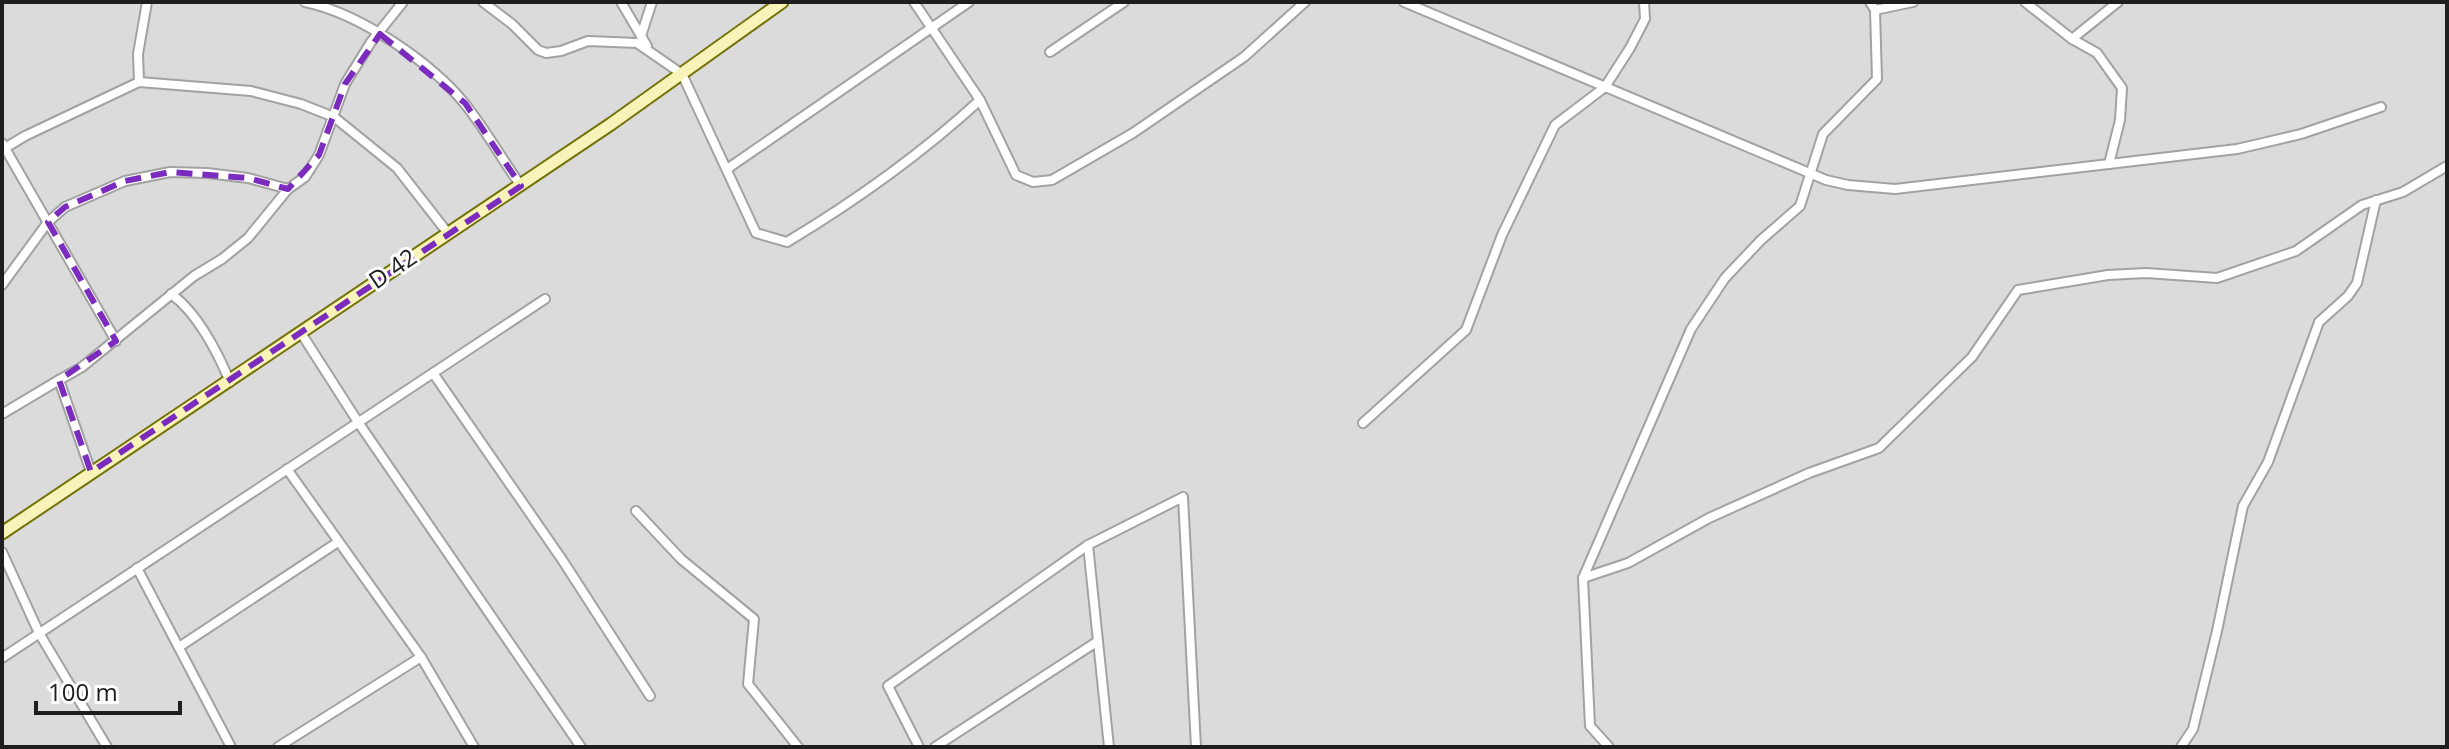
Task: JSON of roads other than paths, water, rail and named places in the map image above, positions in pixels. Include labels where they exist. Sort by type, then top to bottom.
[{"type":"street","points":[[139,82],[138,54],[147,2]]},
{"type":"street","points":[[305,2],[380,34],[429,69],[465,103],[521,186]]},
{"type":"street","points":[[2,414],[116,341],[171,294],[248,238],[288,189],[305,177],[319,155],[345,84],[371,42],[403,2]]},
{"type":"street","points":[[483,2],[512,24],[538,50],[546,53],[588,41],[637,43],[682,74],[756,233],[787,242],[892,175],[980,100]]},
{"type":"street","points":[[621,2],[648,49]]},
{"type":"street","points":[[641,36],[652,2]]},
{"type":"street","name":"D 42","points":[[2,533],[230,382],[447,232],[521,186],[782,2]]},
{"type":"street","points":[[914,2],[980,100],[1016,175],[1033,182],[1052,180],[1133,133],[1244,57],[1305,2]]},
{"type":"street","points":[[727,169],[969,2]]},
{"type":"street","points":[[1050,52],[1124,2]]},
{"type":"street","points":[[1404,2],[1811,174],[1848,185],[1895,189],[2237,149],[2301,134],[2381,107]]},
{"type":"street","points":[[1363,423],[1466,330],[1502,235],[1555,125],[1605,87],[1645,19],[1644,2]]},
{"type":"street","points":[[1609,747],[1590,726],[1583,578],[1691,329],[1725,278],[1761,240],[1800,206],[1823,134],[1877,79],[1872,6],[1913,2]]},
{"type":"street","points":[[2025,2],[2072,39],[2097,53],[2122,88],[2120,120],[2109,164]]},
{"type":"street","points":[[2072,39],[2118,2]]},
{"type":"street","points":[[116,341],[3,146],[139,82],[251,91],[301,104],[334,117],[397,168],[447,232]]},
{"type":"street","points":[[1583,578],[1628,563],[1709,518],[1809,473],[1879,448],[1972,357],[2018,290],[2108,275],[2146,273],[2217,278],[2296,251],[2362,205],[2403,192],[2447,166]]},
{"type":"street","points":[[2,285],[48,222],[65,207],[125,181],[170,172],[248,178],[288,189]]},
{"type":"street","points":[[2181,747],[2193,729],[2243,506],[2268,462],[2319,322],[2348,296],[2357,283],[2376,200]]},
{"type":"street","points":[[171,294],[216,349],[230,382]]},
{"type":"street","points":[[2,658],[545,299]]},
{"type":"street","points":[[301,333],[358,422],[581,747]]},
{"type":"street","points":[[433,373],[563,561],[650,696]]},
{"type":"street","points":[[59,380],[91,472]]},
{"type":"street","points":[[287,469],[421,657],[474,747]]},
{"type":"street","points":[[919,747],[888,686],[1088,545],[1183,497],[1196,747]]},
{"type":"street","points":[[636,511],[681,559],[754,619],[748,684],[798,747]]},
{"type":"street","points":[[179,647],[338,542]]},
{"type":"street","points":[[1088,545],[1109,747]]},
{"type":"street","points":[[2,552],[39,633],[107,747]]},
{"type":"street","points":[[137,568],[231,747]]},
{"type":"street","points":[[935,747],[1098,641]]},
{"type":"street","points":[[278,747],[421,657]]}]
